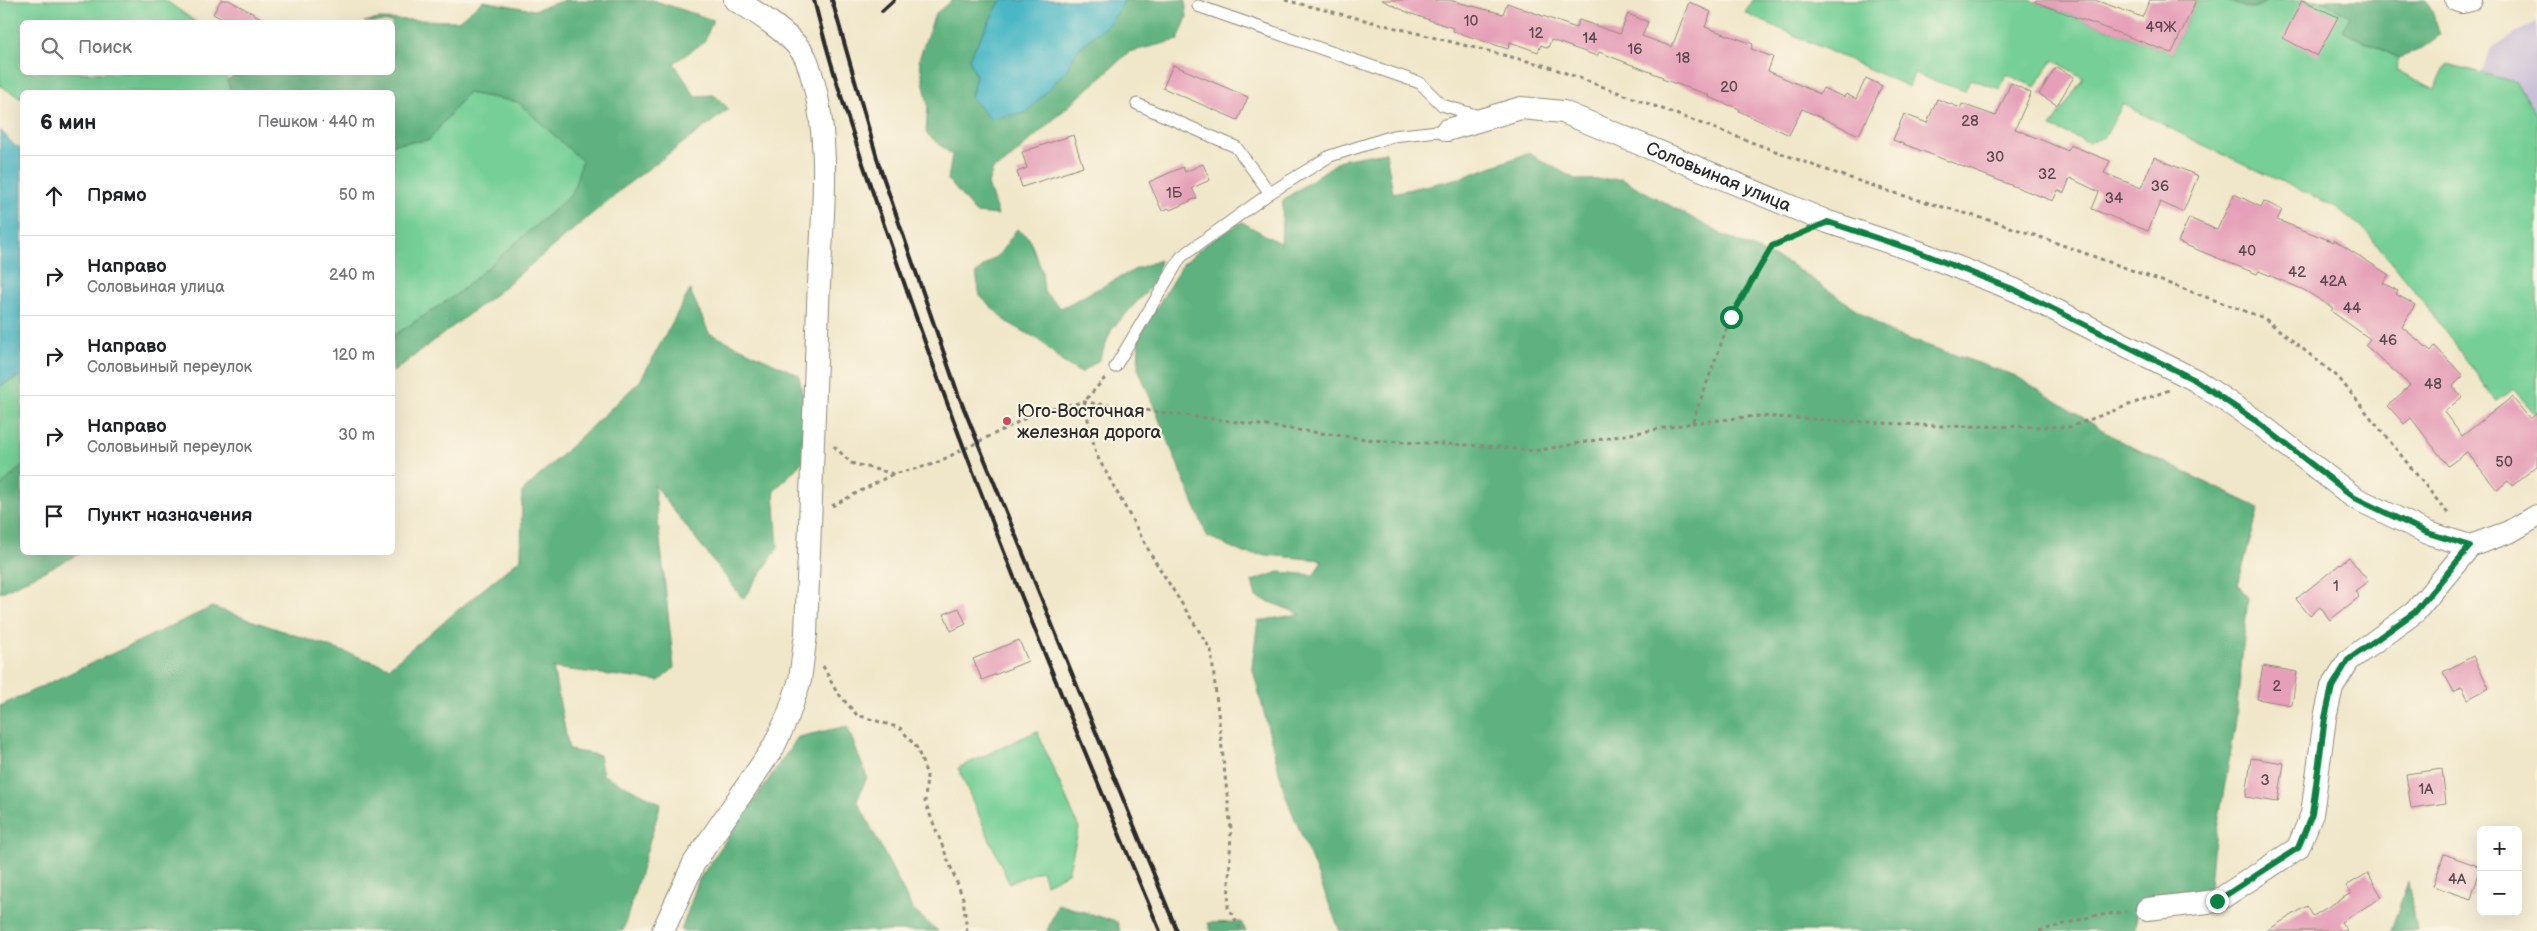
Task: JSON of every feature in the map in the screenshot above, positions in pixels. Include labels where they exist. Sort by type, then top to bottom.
[{"type":"street","points":[[663,931],[694,863],[773,748],[788,716],[800,680],[806,634],[825,173],[819,112],[806,59],[765,18],[735,0]]},
{"type":"street","points":[[2456,0],[2462,2],[2471,0]]},
{"type":"street","name":"Соловьиная улица","points":[[1447,130],[1521,108],[1563,112],[1828,222],[1916,251],[2015,290],[2195,380],[2256,421],[2355,498],[2428,533],[2470,546]]},
{"type":"street","points":[[2147,909],[2217,901],[2298,848],[2312,814],[2325,718],[2332,687],[2348,660],[2415,612],[2470,546],[2509,532],[2537,516]]},
{"type":"lane","points":[[1198,6],[1420,82],[1442,105],[1489,119]]},
{"type":"lane","points":[[1137,104],[1236,147],[1270,193]]},
{"type":"lane","points":[[1115,367],[1181,257],[1270,193],[1330,156],[1393,136],[1447,130]]},
{"type":"path","points":[[1285,0],[1547,66],[1818,167],[1891,192],[2024,231],[2264,318],[2338,377],[2450,516]]},
{"type":"path","points":[[1692,423],[1731,317],[1772,246],[1828,222]]},
{"type":"path","points":[[1084,402],[1115,367]]},
{"type":"path","points":[[811,517],[894,474],[934,464],[1042,410],[1084,402],[1382,441],[1487,446],[1535,451],[1692,423],[1757,416],[1938,426],[2070,427],[2195,380]]},
{"type":"path","points":[[1084,402],[1096,454],[1153,558],[1211,650],[1230,829],[1228,908],[1242,931]]},
{"type":"path","points":[[814,426],[851,463],[894,474]]},
{"type":"path","points":[[806,634],[836,691],[857,715],[900,728],[917,748],[927,776],[925,802],[963,898],[967,931]]},
{"type":"path","points":[[2039,931],[2093,916],[2147,909]]},
{"type":"shaded area","points":[[2537,21],[2537,117],[2516,82],[2481,73],[2490,49]]},
{"type":"green space","points":[[0,0],[165,0],[193,20],[20,20],[20,75],[226,75],[230,90],[20,90],[20,97],[0,86]]},
{"type":"green space","points":[[565,0],[653,0],[713,20],[704,42],[674,63],[695,96],[714,95],[729,109],[628,184],[498,292],[395,370],[395,335],[457,294],[572,194],[582,161],[518,102],[467,93],[429,140],[395,144],[395,90],[230,90],[227,80],[236,75],[395,75],[395,20],[374,20],[379,19],[458,21],[483,1],[534,10]]},
{"type":"green space","points":[[952,0],[1001,0],[969,58],[976,76],[971,98],[1066,71],[1077,49],[1111,21],[1125,0],[1185,0],[1187,17],[1178,40],[1129,52],[1004,164],[993,169],[988,184],[998,215],[976,213],[948,180],[952,155],[926,133],[928,105],[919,59],[935,14]]},
{"type":"green space","points":[[1753,0],[2030,0],[2172,53],[2196,0],[2224,0],[2250,8],[2261,5],[2267,0],[2321,0],[2350,16],[2344,31],[2399,58],[2396,70],[2435,89],[2447,64],[2516,82],[2537,117],[2537,416],[2513,389],[2496,401],[2424,302],[2366,231],[2336,207],[2199,143],[2123,104],[2105,137],[2088,142],[2051,127],[2083,78],[2053,60],[2035,87],[2006,74],[2000,89],[1970,79],[1965,91],[1914,74],[1909,87],[1745,13]]},
{"type":"green space","points":[[2226,0],[2267,0],[2258,6],[2247,7]]},
{"type":"green space","points":[[2321,0],[2425,0],[2432,11],[2440,35],[2421,49],[2399,58],[2343,30],[2350,16]]},
{"type":"green space","points":[[467,93],[518,102],[583,161],[573,194],[457,294],[395,335],[395,144],[429,140]]},
{"type":"green space","points":[[1386,152],[1393,193],[1464,177],[1528,153],[1577,180],[1622,179],[1723,235],[1790,264],[1891,333],[2016,376],[2122,442],[2259,508],[2238,584],[2248,598],[2235,727],[2213,852],[2209,895],[2140,902],[2134,931],[1340,931],[1285,794],[1252,666],[1258,621],[1301,614],[1256,597],[1252,581],[1279,572],[1314,575],[1322,560],[1243,553],[1207,536],[1138,368],[1139,337],[1182,265],[1206,244],[1242,222],[1281,244],[1283,200],[1341,160]]},
{"type":"green space","points":[[1017,229],[1029,238],[1042,271],[1044,292],[1061,308],[1136,269],[1160,260],[1157,280],[1112,329],[1099,360],[1081,373],[1061,361],[1041,341],[1007,322],[980,296],[976,273],[1000,253]]},
{"type":"green space","points":[[690,290],[709,333],[799,375],[812,452],[774,491],[778,548],[743,599],[654,485],[674,668],[659,681],[553,668],[569,750],[599,755],[603,775],[661,803],[623,931],[0,931],[0,706],[212,607],[389,667],[521,558],[522,492],[640,381]]},
{"type":"green space","points":[[20,376],[20,467],[0,487],[0,386]]},
{"type":"green space","points":[[20,467],[20,555],[77,555],[0,593],[0,487]]},
{"type":"green space","points":[[847,726],[867,777],[857,800],[913,910],[938,931],[681,931],[699,879],[798,737]]},
{"type":"green space","points":[[1037,731],[1079,828],[1068,873],[1046,884],[1042,870],[1009,883],[958,768]]},
{"type":"green space","points":[[2408,881],[2417,931],[2391,931]]},
{"type":"green space","points":[[1058,904],[1117,922],[1120,931],[1047,931]]},
{"type":"green space","points":[[1241,922],[1246,931],[1211,931],[1208,923]]},
{"type":"water","points":[[1001,0],[1125,0],[1111,22],[1078,49],[1066,71],[1026,113],[989,118],[971,98],[976,76],[969,58]]},
{"type":"water","points":[[0,130],[15,146],[20,147],[20,376],[0,386]]},
{"type":"building","points":[[221,0],[229,0],[264,20],[224,20],[213,14]]},
{"type":"building","points":[[1382,0],[1449,0],[1503,14],[1507,3],[1576,28],[1579,20],[1620,34],[1628,14],[1648,22],[1642,36],[1672,47],[1689,2],[1711,12],[1705,27],[1753,44],[1751,49],[1773,57],[1768,71],[1820,94],[1823,88],[1844,97],[1846,94],[1856,99],[1866,78],[1882,86],[1859,135],[1802,109],[1789,135],[1739,111],[1740,109],[1708,97],[1709,95],[1662,79],[1663,77],[1599,52],[1597,56],[1551,40],[1548,48],[1541,45],[1538,52],[1510,42],[1508,49],[1453,31],[1453,28],[1409,13]]},
{"type":"building","points":[[2036,0],[2095,0],[2142,17],[2150,0],[2196,0],[2172,53],[2035,2]]},
{"type":"building","points":[[2302,0],[2338,17],[2317,56],[2283,38]]},
{"type":"building","points":[[1173,65],[1248,97],[1238,120],[1163,88]]},
{"type":"building","points":[[2056,67],[2074,77],[2057,105],[2039,94]]},
{"type":"building","points":[[2011,83],[2031,93],[2015,129],[2068,151],[2070,145],[2110,161],[2104,173],[2141,188],[2154,157],[2198,176],[2183,212],[2160,202],[2148,231],[2092,209],[2099,192],[2070,178],[2064,193],[2058,190],[2053,201],[1893,140],[1904,114],[1927,123],[1937,99],[1961,108],[1962,104],[1996,116]]},
{"type":"building","points":[[1073,135],[1083,167],[1022,187],[1017,172],[1027,168],[1022,152]]},
{"type":"building","points":[[1203,164],[1210,180],[1192,188],[1197,198],[1170,210],[1169,208],[1162,211],[1149,182],[1183,167],[1185,172]]},
{"type":"building","points":[[2234,194],[2261,207],[2264,201],[2282,210],[2277,220],[2334,242],[2334,240],[2389,275],[2383,283],[2398,291],[2396,294],[2415,305],[2402,327],[2431,351],[2435,346],[2463,376],[2453,386],[2462,397],[2444,412],[2462,436],[2512,397],[2530,419],[2537,413],[2537,466],[2512,486],[2508,481],[2497,490],[2467,452],[2448,466],[2411,418],[2404,424],[2388,406],[2410,385],[2365,345],[2370,339],[2331,311],[2333,308],[2304,290],[2259,271],[2257,274],[2178,242],[2189,218],[2217,230]]},
{"type":"building","points":[[2349,557],[2368,581],[2355,591],[2359,597],[2330,620],[2320,607],[2310,616],[2296,599]]},
{"type":"building","points":[[959,608],[966,624],[951,631],[944,614]]},
{"type":"building","points":[[1019,640],[1028,661],[982,680],[973,659]]},
{"type":"building","points":[[2473,656],[2489,688],[2468,699],[2462,687],[2454,692],[2443,672]]},
{"type":"building","points":[[2263,666],[2297,672],[2292,705],[2257,699]]},
{"type":"building","points":[[2251,758],[2284,763],[2278,802],[2246,797]]},
{"type":"building","points":[[2442,769],[2446,803],[2411,808],[2406,774]]},
{"type":"building","points":[[2444,854],[2477,866],[2477,880],[2471,899],[2433,886]]},
{"type":"building","points":[[2368,873],[2382,897],[2341,922],[2347,931],[2266,931],[2307,906],[2313,916],[2351,893],[2346,886]]},
{"type":"railway","points":[[814,0],[843,103],[865,170],[960,438],[1024,603],[1160,931]]},
{"type":"railway","points":[[832,0],[879,165],[958,394],[1177,931]]},
{"type":"railway","points":[[882,11],[894,0]]},
{"type":"place","name":"Юго-Восточная железная дорога","points":[[1007,421]]},
{"type":"route","points":[[1731,317],[1772,246],[1828,222],[1916,251],[2015,290],[2195,380],[2256,421],[2355,498],[2428,533],[2470,546],[2415,612],[2348,660],[2332,687],[2325,718],[2312,814],[2298,848],[2217,901]]}]
